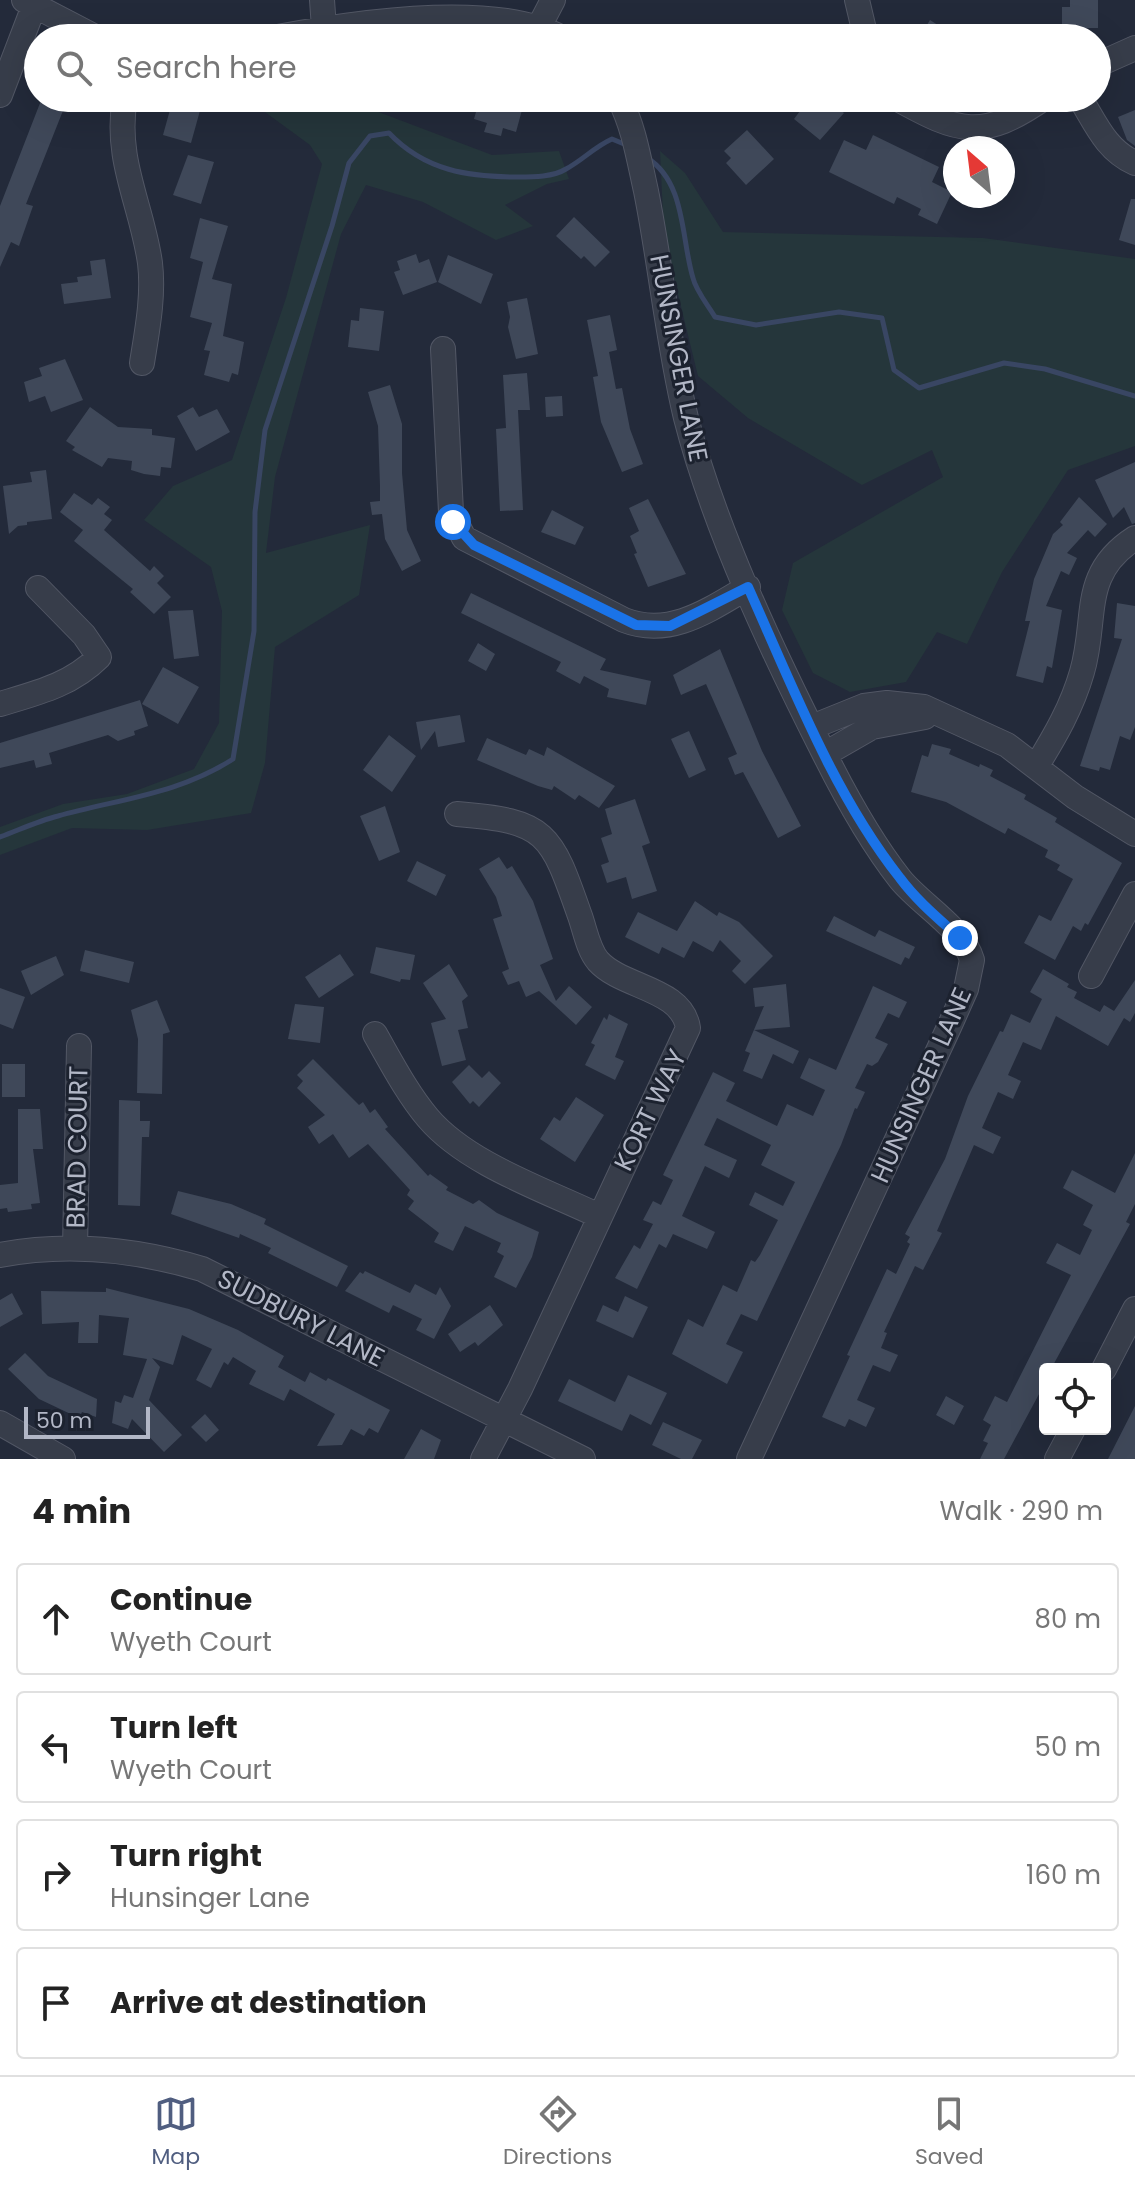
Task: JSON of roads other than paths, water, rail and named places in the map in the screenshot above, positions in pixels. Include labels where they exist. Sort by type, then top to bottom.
[{"type":"street","points":[[322,0],[324,24]]},
{"type":"street","points":[[348,24],[397,16],[465,12],[495,13],[541,23],[553,0]]},
{"type":"street","points":[[857,0],[863,24]]},
{"type":"street","points":[[0,95],[29,3],[70,24]]},
{"type":"street","points":[[1111,59],[1135,48]]},
{"type":"street","points":[[124,112],[122,138],[127,182],[150,263],[150,308],[142,363]]},
{"type":"street","name":"HUNSINGER LANE","points":[[625,112],[634,135],[686,417],[704,483],[825,754],[899,878],[970,952],[971,973],[749,1459]]},
{"type":"street","points":[[921,112],[976,130],[1023,112]]},
{"type":"street","points":[[1088,112],[1106,143],[1119,156],[1135,163]]},
{"type":"street","points":[[443,349],[451,512],[464,538],[624,620],[647,627],[670,626],[687,620],[748,587]]},
{"type":"street","points":[[1036,767],[1073,701],[1084,666],[1090,604],[1099,577],[1115,553],[1135,538]]},
{"type":"street","points":[[0,704],[60,685],[83,672],[99,657],[84,635],[38,588]]},
{"type":"street","points":[[812,727],[839,713],[887,703],[913,704],[992,737],[1075,797],[1135,834]]},
{"type":"street","points":[[825,754],[872,727],[897,719],[939,715]]},
{"type":"street","name":"KORT WAY","points":[[457,814],[507,818],[523,824],[549,843],[599,962],[678,1006],[687,1022],[687,1033],[483,1459]]},
{"type":"street","points":[[1091,976],[1135,894]]},
{"type":"street","points":[[375,1034],[413,1099],[443,1134],[476,1157],[599,1216]]},
{"type":"street","name":"BRAD COURT","points":[[75,1248],[79,1046]]},
{"type":"street","name":"SUDBURY LANE","points":[[0,1255],[30,1249],[75,1248],[138,1252],[202,1269],[583,1459]]},
{"type":"street","points":[[1107,1363],[1135,1309]]},
{"type":"street","points":[[0,1423],[63,1459]]},
{"type":"street","points":[[1057,1459],[1070,1435]]},
{"type":"waterway","points":[[0,837],[51,818],[170,788],[233,759],[254,631],[255,512],[265,430],[332,226],[349,163],[370,136],[389,133],[417,156],[433,164],[465,173],[500,177],[537,177],[561,172],[612,139],[629,146]]},
{"type":"waterway","points":[[647,158],[660,168],[676,196],[695,283],[715,317],[756,325],[839,312],[882,318],[894,370],[919,388],[1004,363],[1045,369],[1135,396]]}]
